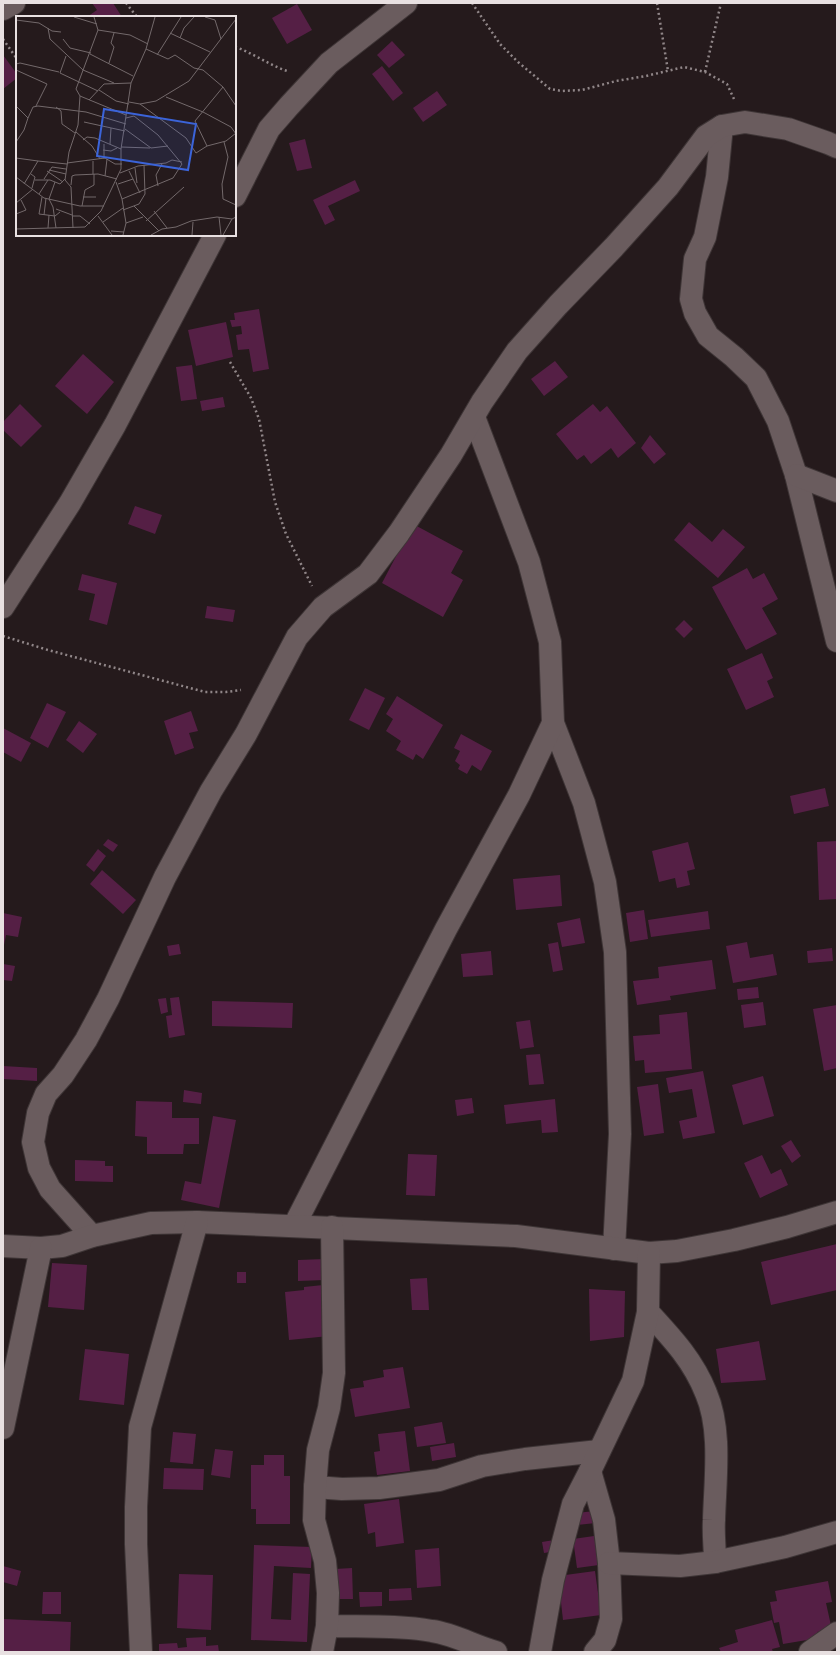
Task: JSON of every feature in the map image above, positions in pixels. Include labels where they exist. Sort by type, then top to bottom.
[{"type":"street","points":[[3,10],[14,3]]},
{"type":"street","points":[[236,194],[269,129],[328,63],[406,3]]},
{"type":"street","points":[[92,1236],[50,1189],[39,1168],[33,1142],[38,1114],[46,1094],[63,1075],[86,1040],[108,998],[165,877],[211,791],[246,734],[294,642],[322,608],[368,574],[399,533],[451,456],[474,417],[517,351],[663,192],[706,136],[722,126],[745,122],[788,129],[828,142],[837,147]]},
{"type":"street","points":[[722,126],[717,177],[705,237],[695,259],[692,299],[696,313],[708,336],[734,357],[756,378],[778,420],[796,476],[837,642]]},
{"type":"street","points":[[3,607],[70,502],[115,425],[214,236]]},
{"type":"street","points":[[474,417],[529,562],[550,642],[553,723],[584,803],[605,882],[615,952],[620,1134],[614,1249]]},
{"type":"street","points":[[796,476],[837,491]]},
{"type":"street","points":[[294,1226],[446,929],[519,795],[553,723]]},
{"type":"street","points":[[3,1246],[41,1248],[62,1246],[92,1236],[151,1223],[198,1222],[516,1236],[649,1253],[677,1251],[734,1240],[787,1227],[837,1212]]},
{"type":"street","points":[[141,1652],[136,1544],[136,1507],[140,1427],[198,1222]]},
{"type":"street","points":[[322,1652],[328,1626],[328,1593],[325,1561],[314,1520],[318,1450],[329,1408],[334,1373],[332,1227]]},
{"type":"street","points":[[3,1428],[41,1248]]},
{"type":"street","points":[[540,1652],[554,1580],[573,1504],[633,1382],[648,1312],[649,1253]]},
{"type":"street","points":[[648,1312],[684,1353],[707,1393],[714,1418],[716,1480],[714,1521],[715,1562]]},
{"type":"street","points":[[315,1487],[342,1489],[379,1488],[439,1480],[482,1466],[525,1459],[599,1452]]},
{"type":"street","points":[[590,1471],[604,1520],[609,1563],[611,1619],[605,1640],[595,1652]]},
{"type":"street","points":[[609,1563],[680,1566],[715,1562],[786,1547],[837,1532]]},
{"type":"street","points":[[328,1626],[381,1627],[432,1631],[458,1638],[496,1652]]},
{"type":"street","points":[[810,1652],[837,1633]]},
{"type":"path","points":[[126,3],[136,16]]},
{"type":"path","points":[[472,3],[500,44],[518,62],[550,89],[562,91],[582,90],[616,81],[684,67],[705,72],[727,84],[745,122]]},
{"type":"path","points":[[657,3],[668,71]]},
{"type":"path","points":[[705,72],[721,3]]},
{"type":"path","points":[[3,39],[16,58]]},
{"type":"path","points":[[236,47],[274,67],[313,80]]},
{"type":"path","points":[[230,362],[251,398],[259,419],[276,502],[286,534],[322,608]]},
{"type":"path","points":[[3,636],[55,652],[205,692],[226,692],[243,689]]},
{"type":"building","points":[[92,3],[113,3],[121,16],[88,16],[97,10]]},
{"type":"building","points":[[297,4],[312,30],[287,44],[272,18]]},
{"type":"building","points":[[392,41],[405,55],[389,68],[377,55]]},
{"type":"building","points":[[3,55],[16,73],[16,79],[3,89]]},
{"type":"building","points":[[382,66],[403,93],[393,101],[372,74]]},
{"type":"building","points":[[437,91],[447,105],[423,122],[413,108]]},
{"type":"building","points":[[305,139],[312,168],[297,171],[289,143]]},
{"type":"building","points":[[355,180],[360,191],[328,206],[335,220],[325,225],[313,200]]},
{"type":"building","points":[[259,309],[269,369],[253,372],[249,349],[238,350],[236,335],[242,334],[241,326],[232,327],[230,320],[235,320],[234,313]]},
{"type":"building","points":[[226,322],[233,357],[196,366],[188,330]]},
{"type":"building","points":[[83,354],[114,382],[87,414],[55,386]]},
{"type":"building","points":[[555,361],[568,377],[544,396],[531,379]]},
{"type":"building","points":[[192,365],[197,399],[181,401],[176,367]]},
{"type":"building","points":[[223,397],[225,407],[202,411],[200,401]]},
{"type":"building","points":[[20,404],[42,426],[21,447],[3,430],[3,422]]},
{"type":"building","points":[[593,404],[600,412],[607,406],[636,443],[618,458],[611,448],[591,464],[584,455],[577,460],[556,434]]},
{"type":"building","points":[[650,435],[666,454],[654,464],[641,448]]},
{"type":"building","points":[[135,506],[162,515],[155,534],[128,524]]},
{"type":"building","points":[[689,522],[712,542],[723,529],[745,547],[718,578],[674,540]]},
{"type":"building","points":[[413,524],[463,551],[451,573],[463,580],[443,617],[382,583]]},
{"type":"building","points":[[747,568],[753,579],[764,573],[778,599],[762,608],[777,634],[746,650],[712,587]]},
{"type":"building","points":[[82,574],[117,583],[107,625],[89,620],[95,594],[78,590]]},
{"type":"building","points":[[207,606],[235,610],[233,622],[205,618]]},
{"type":"building","points":[[684,620],[693,629],[684,638],[675,629]]},
{"type":"building","points":[[762,653],[773,678],[767,681],[774,697],[746,710],[727,669]]},
{"type":"building","points":[[365,688],[385,698],[369,730],[349,720]]},
{"type":"building","points":[[397,696],[443,725],[423,759],[416,754],[413,760],[396,750],[401,741],[386,731],[393,719],[386,714]]},
{"type":"building","points":[[47,703],[66,712],[48,748],[30,738]]},
{"type":"building","points":[[191,711],[198,731],[189,733],[194,748],[175,755],[164,721]]},
{"type":"building","points":[[79,721],[97,734],[83,753],[66,740]]},
{"type":"building","points":[[3,728],[31,743],[21,762],[3,752]]},
{"type":"building","points":[[461,734],[492,751],[481,771],[472,765],[467,774],[458,769],[460,765],[455,761],[460,751],[454,748]]},
{"type":"building","points":[[825,788],[829,806],[794,814],[790,796]]},
{"type":"building","points":[[108,839],[118,845],[113,852],[103,845]]},
{"type":"building","points":[[837,841],[837,899],[819,900],[817,842]]},
{"type":"building","points":[[688,842],[695,869],[687,871],[690,885],[677,888],[675,878],[659,882],[652,851]]},
{"type":"building","points":[[98,849],[106,856],[94,872],[86,865]]},
{"type":"building","points":[[102,870],[136,900],[123,914],[90,884]]},
{"type":"building","points":[[560,875],[562,906],[516,910],[513,879]]},
{"type":"building","points":[[644,910],[648,939],[630,942],[626,913]]},
{"type":"building","points":[[708,911],[710,929],[651,937],[648,920]]},
{"type":"building","points":[[3,913],[22,917],[18,937],[6,935],[4,945]]},
{"type":"building","points":[[580,918],[585,943],[562,947],[557,923]]},
{"type":"building","points":[[558,942],[563,970],[553,972],[548,944]]},
{"type":"building","points":[[747,942],[750,958],[773,954],[777,975],[733,983],[726,946]]},
{"type":"building","points":[[179,944],[181,954],[169,956],[167,946]]},
{"type":"building","points":[[832,948],[833,961],[808,963],[807,951]]},
{"type":"building","points":[[491,951],[493,975],[463,977],[461,954]]},
{"type":"building","points":[[712,960],[716,989],[670,996],[671,1000],[637,1005],[633,981],[659,978],[658,967]]},
{"type":"building","points":[[3,964],[15,966],[12,981],[3,980]]},
{"type":"building","points":[[758,987],[759,998],[738,1000],[737,989]]},
{"type":"building","points":[[179,997],[185,1035],[169,1038],[166,1016],[172,1015],[170,998]]},
{"type":"building","points":[[166,998],[168,1012],[161,1014],[158,999]]},
{"type":"building","points":[[212,1001],[293,1003],[292,1028],[212,1026]]},
{"type":"building","points":[[763,1002],[766,1025],[744,1028],[741,1005]]},
{"type":"building","points":[[837,1005],[837,1068],[824,1071],[813,1009]]},
{"type":"building","points":[[687,1012],[692,1069],[645,1073],[644,1060],[635,1061],[633,1036],[660,1034],[659,1015]]},
{"type":"building","points":[[530,1020],[534,1047],[520,1049],[516,1022]]},
{"type":"building","points":[[540,1054],[544,1084],[529,1085],[526,1055]]},
{"type":"building","points":[[3,1066],[37,1068],[37,1081],[3,1079]]},
{"type":"building","points":[[703,1071],[715,1133],[683,1139],[679,1121],[697,1117],[692,1089],[669,1093],[666,1078]]},
{"type":"building","points":[[763,1076],[774,1116],[743,1125],[732,1085]]},
{"type":"building","points":[[658,1084],[664,1133],[644,1136],[637,1087]]},
{"type":"building","points":[[184,1090],[202,1093],[201,1104],[183,1102]]},
{"type":"building","points":[[472,1098],[474,1113],[457,1116],[455,1100]]},
{"type":"building","points":[[555,1099],[558,1132],[542,1133],[541,1120],[506,1124],[504,1105]]},
{"type":"building","points":[[136,1101],[172,1102],[172,1118],[199,1118],[199,1144],[184,1144],[183,1154],[147,1154],[147,1137],[135,1136]]},
{"type":"building","points":[[213,1116],[236,1120],[219,1208],[181,1200],[185,1181],[201,1184]]},
{"type":"building","points":[[791,1140],[801,1156],[792,1163],[781,1146]]},
{"type":"building","points":[[408,1154],[437,1155],[435,1196],[406,1195]]},
{"type":"building","points":[[762,1155],[771,1174],[781,1169],[788,1185],[760,1198],[744,1163]]},
{"type":"building","points":[[75,1160],[105,1161],[105,1166],[113,1166],[113,1182],[75,1181]]},
{"type":"building","points":[[837,1244],[837,1290],[771,1305],[761,1262]]},
{"type":"building","points":[[325,1259],[325,1280],[298,1281],[298,1260]]},
{"type":"building","points":[[52,1263],[87,1265],[84,1310],[48,1307]]},
{"type":"building","points":[[237,1272],[246,1272],[246,1283],[237,1283]]},
{"type":"building","points":[[427,1278],[429,1310],[412,1310],[410,1279]]},
{"type":"building","points":[[323,1285],[329,1336],[289,1340],[285,1292],[304,1290],[304,1287]]},
{"type":"building","points":[[589,1289],[625,1291],[624,1337],[590,1341]]},
{"type":"building","points":[[759,1341],[766,1380],[721,1383],[716,1349]]},
{"type":"building","points":[[85,1349],[129,1354],[124,1405],[79,1400]]},
{"type":"building","points":[[403,1367],[410,1408],[355,1417],[350,1389],[364,1387],[363,1381],[384,1377],[383,1370]]},
{"type":"building","points":[[442,1422],[446,1443],[417,1447],[414,1427]]},
{"type":"building","points":[[405,1431],[410,1471],[377,1475],[374,1452],[380,1451],[378,1434]]},
{"type":"building","points":[[173,1432],[196,1434],[193,1464],[170,1462]]},
{"type":"building","points":[[454,1443],[456,1457],[432,1461],[430,1447]]},
{"type":"building","points":[[215,1449],[233,1451],[230,1478],[211,1475]]},
{"type":"building","points":[[264,1455],[284,1455],[284,1476],[290,1476],[290,1524],[256,1524],[256,1509],[251,1509],[251,1465],[264,1465]]},
{"type":"building","points":[[164,1468],[204,1469],[203,1490],[163,1489]]},
{"type":"building","points":[[399,1499],[404,1543],[376,1547],[375,1532],[368,1534],[364,1504]]},
{"type":"building","points":[[595,1511],[596,1523],[577,1525],[576,1513]]},
{"type":"building","points":[[594,1536],[599,1565],[577,1568],[573,1539]]},
{"type":"building","points":[[554,1540],[556,1551],[544,1553],[542,1542]]},
{"type":"building","points":[[254,1545],[312,1547],[311,1568],[274,1566],[271,1619],[291,1620],[293,1573],[310,1574],[307,1642],[251,1640]]},
{"type":"building","points":[[439,1548],[441,1586],[417,1588],[415,1550]]},
{"type":"building","points":[[3,1566],[21,1571],[17,1586],[3,1582]]},
{"type":"building","points":[[352,1568],[353,1599],[336,1599],[335,1569]]},
{"type":"building","points":[[595,1571],[601,1615],[563,1620],[558,1576]]},
{"type":"building","points":[[179,1574],[213,1575],[211,1630],[177,1628]]},
{"type":"building","points":[[828,1581],[832,1602],[826,1603],[832,1630],[817,1632],[819,1638],[783,1644],[779,1622],[774,1623],[770,1602],[777,1601],[775,1591]]},
{"type":"building","points":[[411,1588],[412,1600],[389,1601],[389,1589]]},
{"type":"building","points":[[43,1592],[61,1592],[61,1614],[42,1614]]},
{"type":"building","points":[[359,1592],[382,1592],[382,1606],[360,1607]]},
{"type":"building","points":[[4,1619],[71,1622],[70,1652],[3,1652]]},
{"type":"building","points":[[772,1620],[780,1647],[772,1649],[773,1652],[721,1652],[719,1648],[738,1642],[735,1630]]},
{"type":"building","points":[[206,1637],[206,1646],[218,1645],[219,1652],[159,1652],[159,1644],[177,1643],[178,1648],[187,1647],[186,1638]]}]
